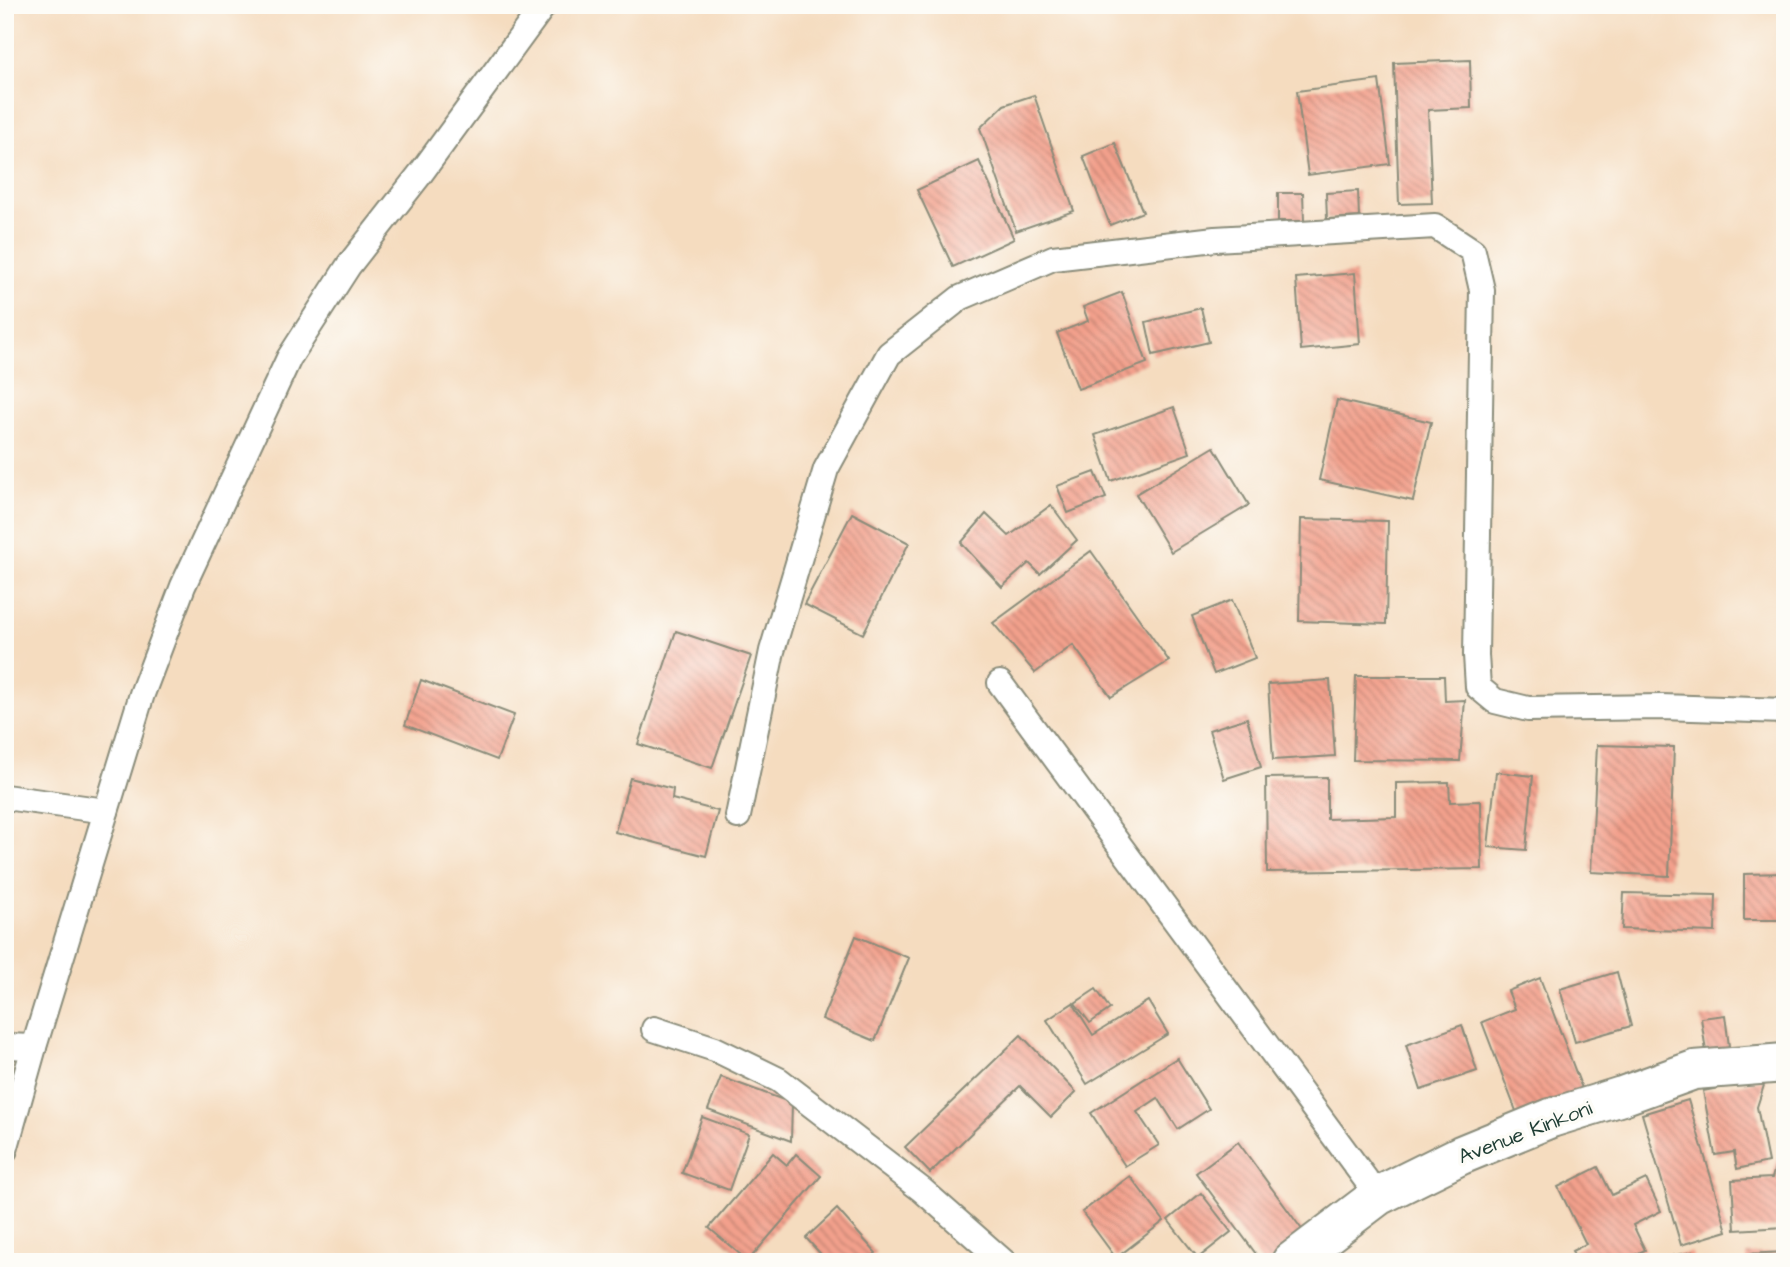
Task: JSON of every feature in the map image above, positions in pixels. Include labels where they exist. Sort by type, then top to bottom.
[{"type":"street","name":"Avenue Kinkoni","points":[[1291,1262],[1378,1196],[1461,1155],[1551,1118],[1694,1070],[1785,1063]]},
{"type":"lane","points":[[5,1150],[142,694],[183,586],[289,358],[349,265],[421,173],[544,5]]},
{"type":"lane","points":[[738,816],[772,651],[826,469],[889,354],[960,298],[1052,258],[1215,239],[1435,226],[1473,251],[1482,290],[1476,655],[1478,687],[1494,701],[1528,709],[1661,707],[1785,711]]},
{"type":"lane","points":[[1000,683],[1378,1196]]},
{"type":"lane","points":[[5,797],[106,811]]},
{"type":"lane","points":[[654,1029],[715,1049],[779,1080],[922,1190],[1004,1262]]},
{"type":"lane","points":[[5,1046],[34,1047]]},
{"type":"building","points":[[1470,60],[1471,108],[1428,110],[1432,203],[1399,204],[1394,63]]},
{"type":"building","points":[[1379,80],[1390,164],[1308,175],[1297,91]]},
{"type":"building","points":[[1034,95],[1074,211],[1016,231],[980,128],[1004,105]]},
{"type":"building","points":[[1115,143],[1143,212],[1110,225],[1083,156]]},
{"type":"building","points":[[979,161],[1014,239],[953,267],[917,190]]},
{"type":"building","points":[[1358,191],[1359,217],[1327,219],[1326,193]]},
{"type":"building","points":[[1278,193],[1303,193],[1304,221],[1278,221]]},
{"type":"building","points":[[1355,273],[1360,344],[1301,350],[1296,278]]},
{"type":"building","points":[[1122,292],[1147,363],[1078,389],[1057,333],[1088,321],[1083,307]]},
{"type":"building","points":[[1201,308],[1209,342],[1153,355],[1146,322]]},
{"type":"building","points":[[1337,400],[1431,422],[1413,501],[1319,480]]},
{"type":"building","points":[[1174,407],[1190,453],[1111,481],[1095,435]]},
{"type":"building","points":[[1214,447],[1249,505],[1171,552],[1136,494]]},
{"type":"building","points":[[1095,472],[1106,498],[1068,513],[1057,486]]},
{"type":"building","points":[[1051,505],[1077,540],[1040,574],[1029,563],[1002,587],[961,543],[986,514],[1009,536]]},
{"type":"building","points":[[852,513],[909,543],[863,634],[804,604]]},
{"type":"building","points":[[1301,519],[1388,521],[1386,624],[1299,621]]},
{"type":"building","points":[[1091,551],[1169,661],[1111,697],[1073,645],[1035,673],[993,623]]},
{"type":"building","points":[[1232,600],[1255,658],[1214,674],[1192,616]]},
{"type":"building","points":[[676,631],[751,656],[712,768],[638,744]]},
{"type":"building","points":[[1356,676],[1444,676],[1445,701],[1465,700],[1460,761],[1353,760]]},
{"type":"building","points":[[421,680],[514,715],[497,760],[405,725]]},
{"type":"building","points":[[1330,680],[1335,756],[1273,760],[1268,684]]},
{"type":"building","points":[[1247,718],[1261,767],[1224,779],[1209,730]]},
{"type":"building","points":[[1597,745],[1674,747],[1669,876],[1591,872]]},
{"type":"building","points":[[1496,772],[1533,776],[1526,850],[1488,847]]},
{"type":"building","points":[[1327,777],[1327,819],[1396,817],[1396,783],[1449,782],[1450,802],[1481,801],[1482,869],[1267,872],[1266,778]]},
{"type":"building","points":[[630,778],[673,789],[672,799],[718,811],[706,856],[615,832]]},
{"type":"building","points":[[1785,873],[1785,920],[1744,920],[1744,874]]},
{"type":"building","points":[[1624,893],[1716,895],[1715,932],[1622,929]]},
{"type":"building","points":[[856,936],[909,958],[875,1041],[822,1019]]},
{"type":"building","points":[[1617,972],[1631,1026],[1575,1042],[1560,989]]},
{"type":"building","points":[[1540,978],[1586,1099],[1521,1124],[1482,1022],[1515,1009],[1508,991]]},
{"type":"building","points":[[1096,989],[1110,1009],[1090,1023],[1075,1003]]},
{"type":"building","points":[[1148,1001],[1168,1034],[1087,1084],[1047,1020],[1073,1003],[1093,1035]]},
{"type":"building","points":[[1725,1015],[1730,1054],[1707,1058],[1701,1018]]},
{"type":"building","points":[[1462,1025],[1477,1071],[1421,1090],[1406,1045]]},
{"type":"building","points":[[1021,1035],[1076,1092],[1051,1117],[1020,1086],[930,1173],[905,1147]]},
{"type":"building","points":[[1177,1058],[1209,1109],[1178,1129],[1158,1098],[1137,1112],[1159,1145],[1125,1166],[1091,1113]]},
{"type":"building","points":[[721,1077],[792,1103],[791,1141],[708,1110]]},
{"type":"building","points":[[1766,1079],[1757,1107],[1768,1162],[1737,1169],[1734,1152],[1715,1155],[1703,1091]]},
{"type":"building","points":[[1688,1100],[1727,1231],[1681,1245],[1642,1114]]},
{"type":"building","points":[[702,1117],[749,1134],[729,1190],[682,1173]]},
{"type":"building","points":[[1238,1142],[1306,1235],[1270,1262],[1262,1262],[1196,1173]]},
{"type":"building","points":[[773,1153],[787,1165],[796,1154],[821,1176],[748,1261],[709,1228]]},
{"type":"building","points":[[1785,1160],[1785,1227],[1735,1230],[1732,1180],[1772,1178],[1777,1161]]},
{"type":"building","points":[[1598,1167],[1612,1195],[1646,1179],[1661,1211],[1633,1225],[1645,1250],[1620,1262],[1578,1262],[1572,1251],[1586,1244],[1558,1187]]},
{"type":"building","points":[[1130,1176],[1164,1221],[1116,1258],[1082,1212]]},
{"type":"building","points":[[1201,1193],[1231,1232],[1198,1258],[1168,1220]]},
{"type":"building","points":[[837,1209],[876,1253],[867,1262],[828,1262],[806,1238]]},
{"type":"building","points":[[1692,1252],[1694,1262],[1656,1262],[1656,1259]]},
{"type":"building","points":[[1785,1252],[1785,1262],[1746,1262],[1746,1254]]}]
